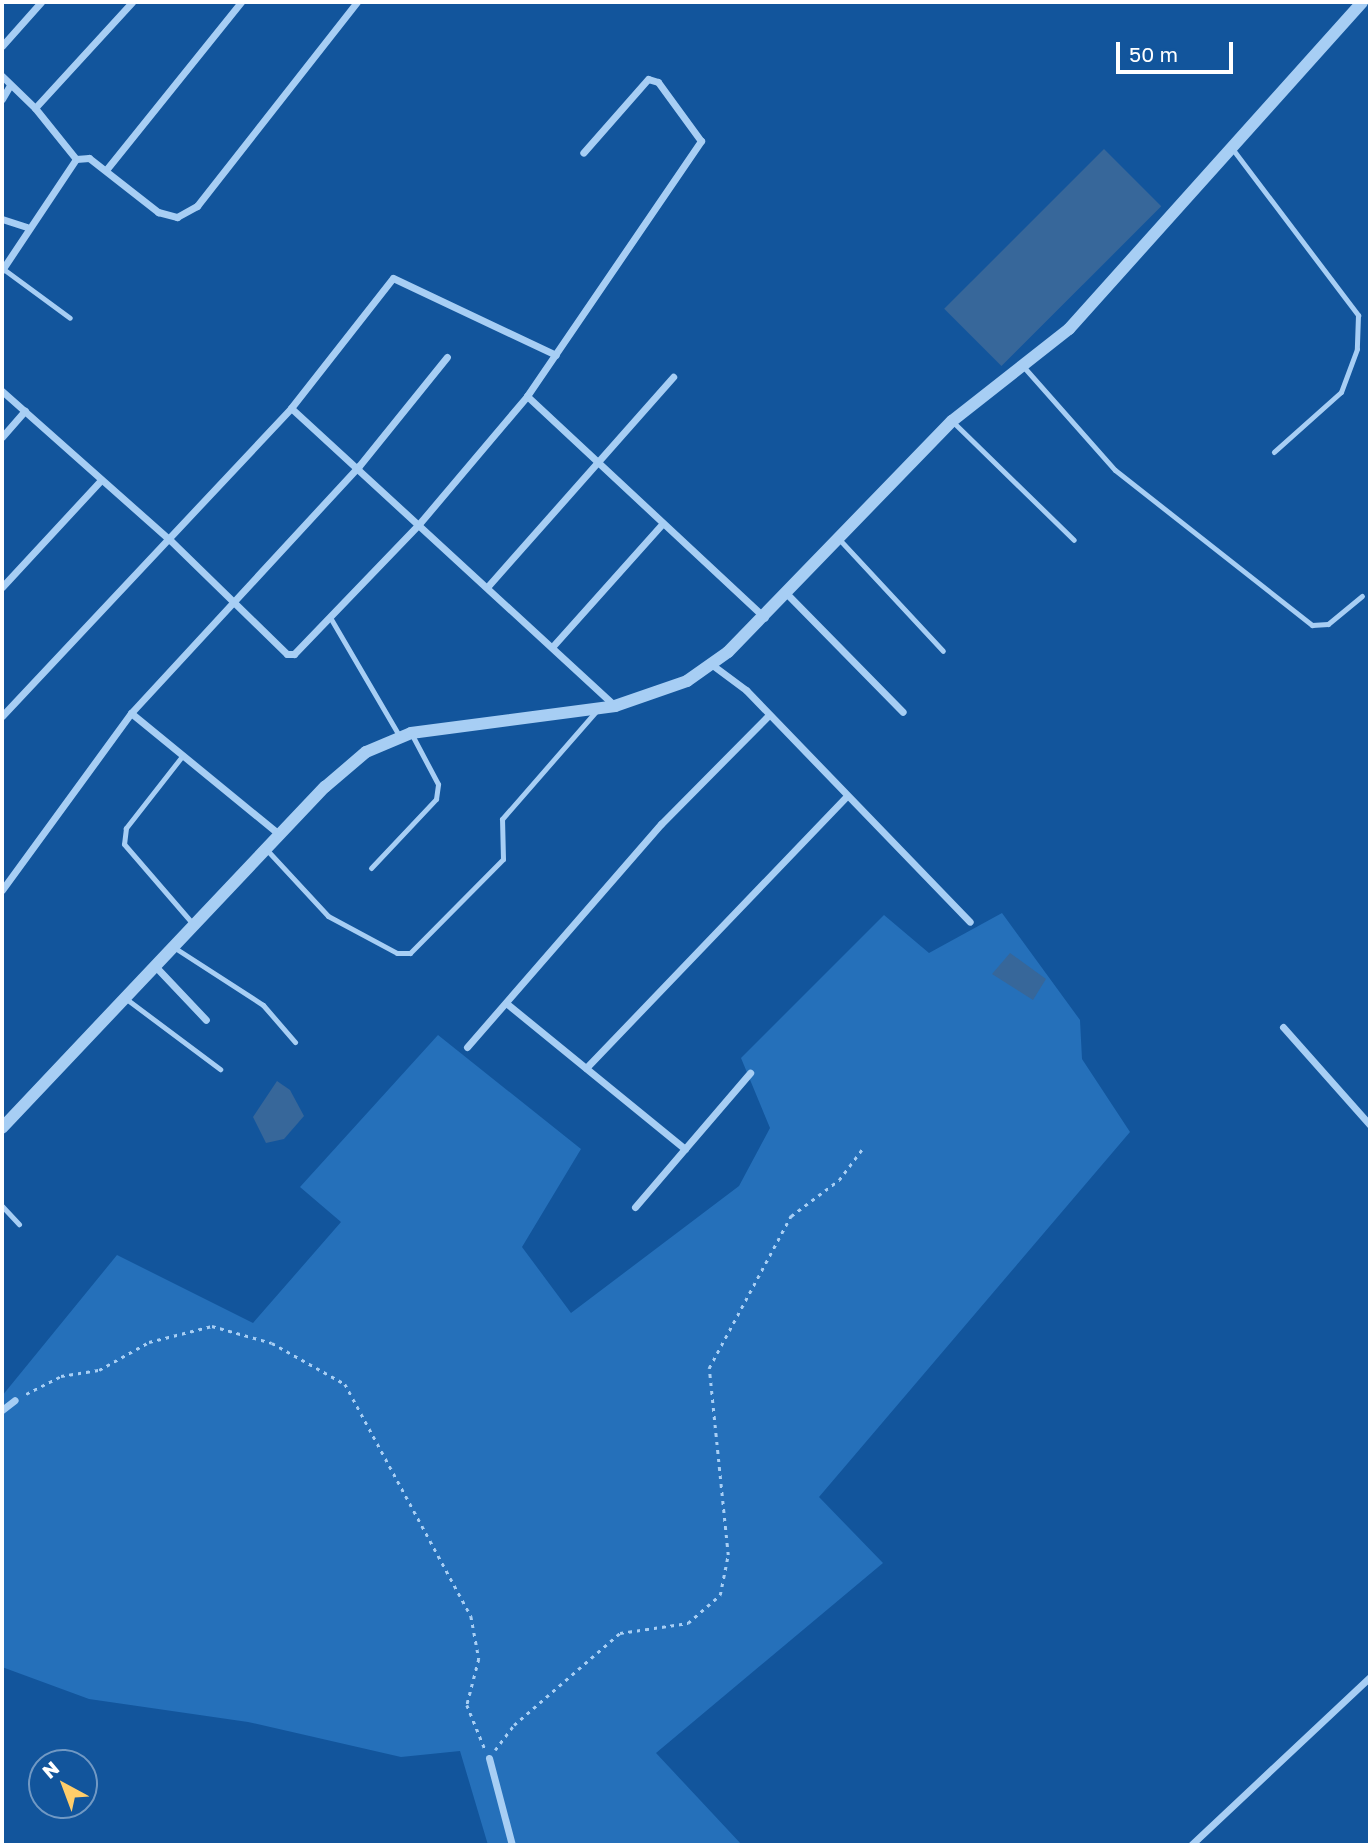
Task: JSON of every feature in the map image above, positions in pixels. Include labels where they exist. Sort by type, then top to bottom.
[{"type":"street","points":[[2,46],[41,2]]},
{"type":"street","points":[[35,108],[132,2]]},
{"type":"street","points":[[106,170],[241,2]]},
{"type":"street","points":[[2,269],[27,227],[76,159],[89,158],[158,212],[177,217],[197,206],[357,2]]},
{"type":"street","points":[[2,1128],[266,849],[366,752],[406,736],[615,706],[687,681],[766,619],[838,538],[952,421],[1020,362],[1069,329],[1234,151],[1362,2]]},
{"type":"street","points":[[2,76],[35,108],[76,159]]},
{"type":"street","points":[[2,391],[170,540],[286,654],[303,650],[419,524],[527,396],[701,141],[658,82],[648,79],[583,153]]},
{"type":"street","points":[[2,99],[10,85]]},
{"type":"street","points":[[2,219],[27,227]]},
{"type":"street","points":[[2,716],[291,408],[393,278],[556,355]]},
{"type":"street","points":[[2,890],[131,713],[232,599],[359,466],[447,357]]},
{"type":"street","points":[[489,585],[594,463],[673,377]]},
{"type":"street","points":[[527,396],[594,463],[766,619]]},
{"type":"street","points":[[291,408],[489,585],[615,706]]},
{"type":"street","points":[[2,437],[25,411]]},
{"type":"street","points":[[2,587],[101,480]]},
{"type":"street","points":[[553,646],[661,525]]},
{"type":"street","points":[[787,594],[903,712]]},
{"type":"street","points":[[711,664],[769,715],[970,922]]},
{"type":"street","points":[[131,713],[185,754],[280,835]]},
{"type":"street","points":[[467,1047],[661,824],[769,715]]},
{"type":"street","points":[[586,1068],[847,796]]},
{"type":"street","points":[[155,966],[206,1020]]},
{"type":"street","points":[[506,1003],[685,1149]]},
{"type":"street","points":[[1283,1027],[1370,1125]]},
{"type":"street","points":[[635,1208],[750,1073]]},
{"type":"street","points":[[2,1410],[15,1399]]},
{"type":"street","points":[[1191,1845],[1370,1677]]},
{"type":"street","points":[[489,1758],[512,1845]]},
{"type":"lane","points":[[1234,151],[1358,315],[1357,349],[1341,392],[1275,452]]},
{"type":"lane","points":[[2,269],[70,318]]},
{"type":"lane","points":[[1020,362],[1115,470],[1312,625],[1328,624],[1362,596]]},
{"type":"lane","points":[[952,421],[1074,540]]},
{"type":"lane","points":[[838,538],[943,651]]},
{"type":"lane","points":[[331,619],[438,784],[436,799],[370,868]]},
{"type":"lane","points":[[266,849],[328,916],[397,953],[410,953],[503,859],[502,819],[599,708]]},
{"type":"lane","points":[[185,754],[126,828],[124,844],[194,925]]},
{"type":"lane","points":[[174,946],[263,1005],[295,1042]]},
{"type":"lane","points":[[124,997],[220,1069]]},
{"type":"lane","points":[[2,1206],[19,1224]]},
{"type":"path","points":[[489,1758],[514,1725],[620,1633],[688,1623],[720,1595],[728,1555],[709,1368],[791,1216],[839,1180],[863,1148]]},
{"type":"path","points":[[15,1399],[61,1376],[99,1370],[149,1342],[212,1326],[272,1343],[345,1384],[471,1616],[479,1659],[467,1705],[489,1758]]},
{"type":"shaded area","points":[[1104,149],[1161,206],[1001,366],[944,309]]},
{"type":"shaded area","points":[[1002,913],[1080,1020],[1082,1059],[1130,1132],[819,1497],[883,1563],[656,1753],[742,1845],[488,1845],[460,1751],[401,1757],[248,1722],[89,1699],[2,1667],[2,1396],[117,1255],[253,1323],[341,1222],[300,1187],[438,1035],[581,1149],[522,1247],[571,1313],[739,1186],[770,1128],[741,1058],[884,915],[929,953]]},
{"type":"shaded area","points":[[1010,953],[1046,979],[1033,1000],[992,974]]},
{"type":"shaded area","points":[[277,1081],[290,1090],[304,1116],[284,1139],[266,1143],[253,1117]]}]
